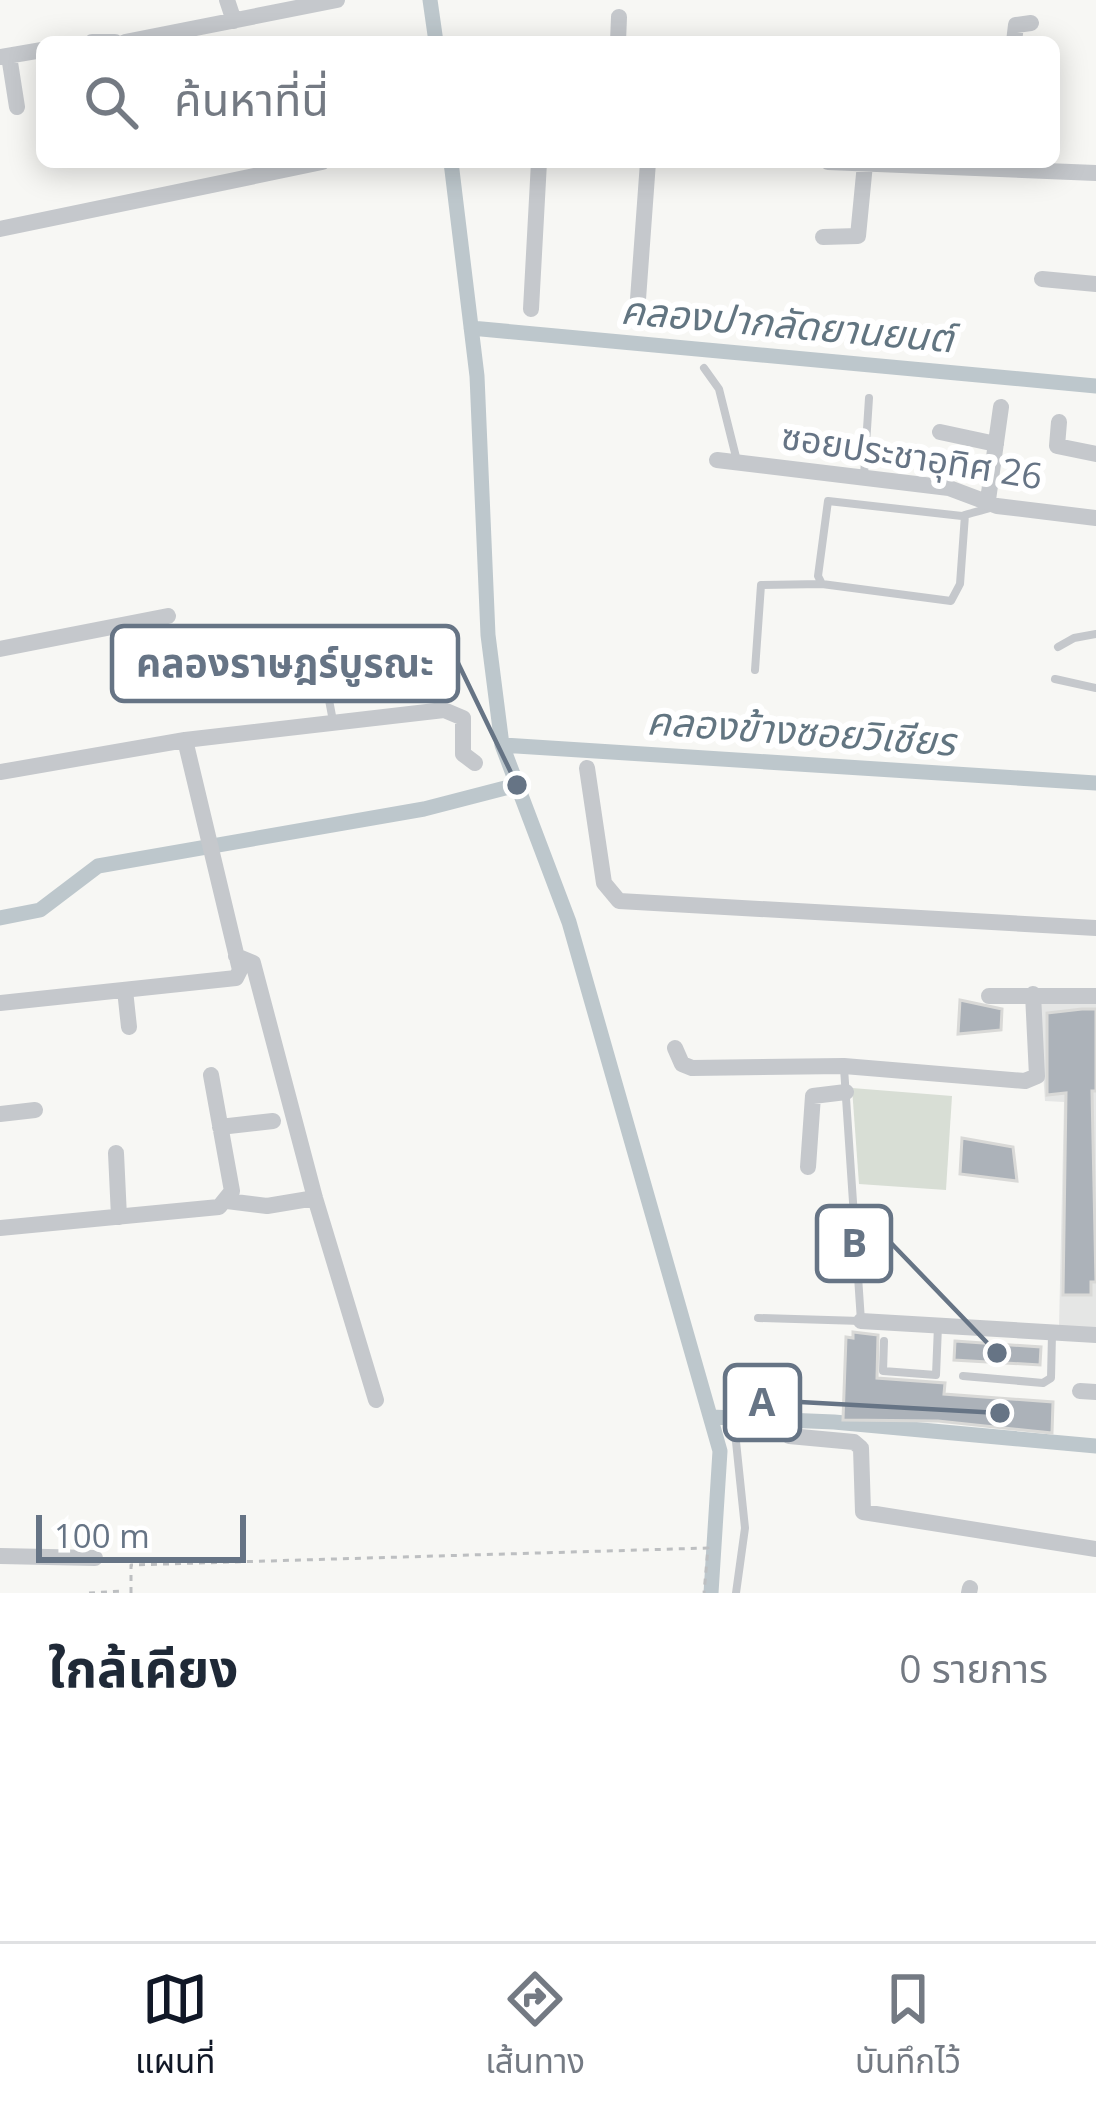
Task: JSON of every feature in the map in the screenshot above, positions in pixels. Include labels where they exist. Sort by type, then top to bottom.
[{"type":"street","points":[[227,0],[234,21]]},
{"type":"street","points":[[155,36],[337,0]]},
{"type":"street","points":[[619,16],[619,36]]},
{"type":"street","points":[[1015,36],[1016,25],[1031,23]]},
{"type":"street","points":[[16,107],[5,57],[36,51]]},
{"type":"street","points":[[0,229],[293,168]]},
{"type":"street","points":[[531,309],[539,168]]},
{"type":"street","points":[[637,313],[648,168]]},
{"type":"street","points":[[823,237],[858,236],[866,168]]},
{"type":"street","points":[[1035,168],[1096,173]]},
{"type":"street","points":[[1042,279],[1096,284]]},
{"type":"street","points":[[992,503],[1001,407]]},
{"type":"street","points":[[1059,422],[1058,446],[1096,454]]},
{"type":"street","points":[[940,432],[996,444]]},
{"type":"street","name":"ซอยประชาอุทิศ 26","points":[[716,460],[949,488],[992,503],[1096,518]]},
{"type":"street","points":[[0,649],[168,616]]},
{"type":"street","points":[[0,772],[185,740],[456,711],[463,718],[463,754],[475,764]]},
{"type":"street","points":[[0,1004],[236,979],[240,970],[185,740]]},
{"type":"street","points":[[587,768],[604,883],[619,901],[1096,928]]},
{"type":"street","points":[[236,956],[253,962],[314,1198],[376,1400]]},
{"type":"street","points":[[124,990],[129,1028]]},
{"type":"street","points":[[675,1048],[682,1064],[692,1068],[844,1066],[1025,1081],[1037,1076],[1033,994]]},
{"type":"street","points":[[989,996],[1096,996]]},
{"type":"street","points":[[0,1228],[219,1207],[232,1191],[211,1075]]},
{"type":"street","points":[[808,1168],[813,1096],[846,1091]]},
{"type":"street","points":[[0,1114],[35,1109]]},
{"type":"street","points":[[220,1127],[273,1121]]},
{"type":"street","points":[[116,1153],[119,1217]]},
{"type":"street","points":[[227,1201],[267,1206],[314,1198]]},
{"type":"street","points":[[861,1321],[1096,1335]]},
{"type":"street","points":[[789,1436],[854,1442],[861,1448],[863,1512],[1096,1549]]},
{"type":"street","points":[[0,1556],[95,1558]]},
{"type":"lane","points":[[704,368],[724,401],[737,462]]},
{"type":"lane","points":[[864,476],[869,398]]},
{"type":"lane","points":[[822,584],[819,566],[828,501],[965,515],[992,503]]},
{"type":"lane","points":[[755,670],[761,585],[822,584],[951,601],[960,584],[965,515]]},
{"type":"lane","points":[[1058,647],[1096,634]]},
{"type":"lane","points":[[321,658],[333,723]]},
{"type":"lane","points":[[1055,679],[1096,688]]},
{"type":"lane","points":[[758,1318],[861,1321],[844,1066]]},
{"type":"lane","points":[[884,1341],[883,1371],[936,1375],[938,1324]]},
{"type":"lane","points":[[963,1376],[1043,1383],[1051,1378],[1052,1332]]},
{"type":"lane","points":[[735,1432],[745,1528],[736,1593]]},
{"type":"path","points":[[131,1593],[131,1565],[708,1548],[704,1593]]},
{"type":"path","points":[[89,1593],[122,1591]]},
{"type":"shaded area","points":[[1038,1000],[1096,1001],[1096,1330],[1059,1327],[1064,1102],[1045,1101]]},
{"type":"shaded area","points":[[852,1088],[952,1096],[946,1190],[859,1184]]},
{"type":"building","points":[[960,1000],[1002,1009],[1001,1030],[958,1034]]},
{"type":"building","points":[[1096,1009],[1096,1091],[1092,1091],[1096,1282],[1091,1282],[1091,1295],[1063,1295],[1066,1093],[1047,1095],[1047,1013]]},
{"type":"building","points":[[962,1138],[1013,1147],[1017,1181],[960,1174]]},
{"type":"building","points":[[853,1332],[878,1335],[877,1378],[945,1383],[944,1394],[1053,1402],[1052,1433],[938,1421],[843,1420],[846,1337],[853,1338]]},
{"type":"building","points":[[955,1341],[1041,1347],[1040,1365],[954,1360]]},
{"type":"waterway","points":[[430,0],[435,36]]},
{"type":"waterway","points":[[452,168],[477,376],[488,635],[502,745],[569,922],[720,1451],[711,1593]]},
{"type":"waterway","name":"คลองปากลัดยานยนต์","points":[[471,328],[1096,386]]},
{"type":"waterway","name":"คลองข้างซอยวิเชียร","points":[[502,745],[1096,783]]},
{"type":"waterway","points":[[0,918],[40,910],[98,866],[424,809],[517,785]]},
{"type":"waterway","points":[[711,1417],[834,1422],[1096,1446]]},
{"type":"place","name":"คลองราษฎร์บูรณะ","points":[[517,785]]},
{"type":"place","name":"B","points":[[997,1353]]},
{"type":"place","name":"A","points":[[1000,1413]]}]
